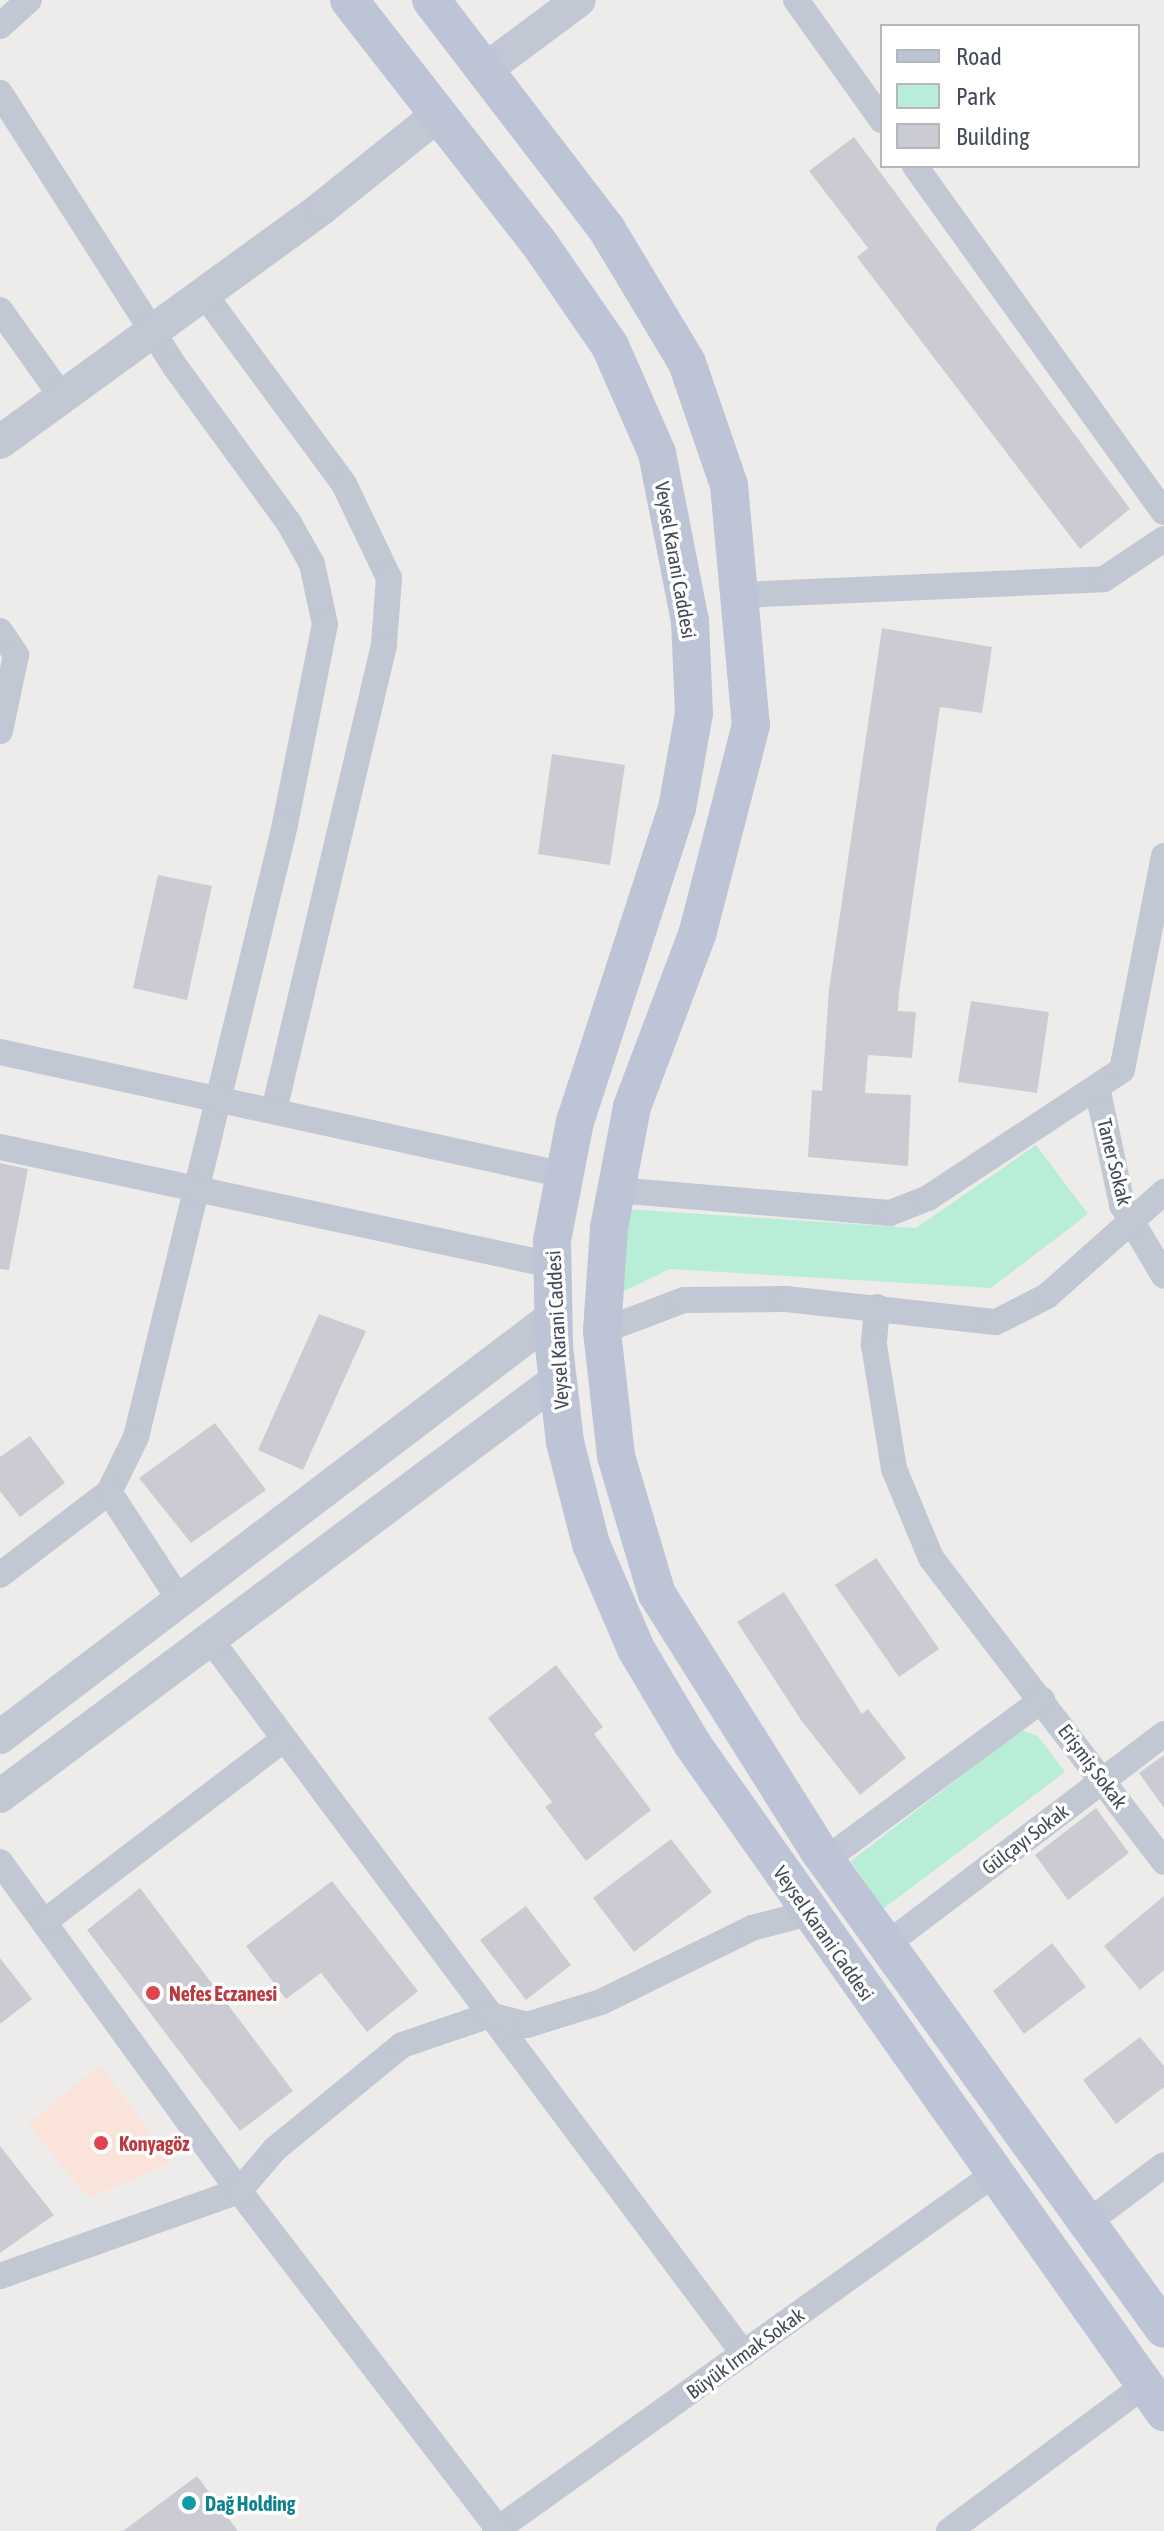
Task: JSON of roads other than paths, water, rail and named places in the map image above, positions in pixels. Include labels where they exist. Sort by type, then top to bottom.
[{"type":"main road","name":"Veysel Karani Caddesi","points":[[349,0],[436,116],[539,243],[610,346],[657,453],[690,621],[694,713],[677,808],[575,1121],[552,1265],[565,1442],[591,1544],[636,1649],[693,1745],[1154,2398]]},
{"type":"main road","points":[[431,0],[606,228],[687,363],[729,485],[751,725],[698,932],[632,1107],[616,1190],[602,1331],[616,1456],[657,1594],[825,1860],[1164,2329]]},
{"type":"street","points":[[0,26],[29,0]]},
{"type":"street","points":[[485,70],[579,0]]},
{"type":"street","points":[[796,0],[880,117]]},
{"type":"street","points":[[0,93],[152,332],[289,523],[312,564],[325,624],[285,825],[136,1437],[109,1492],[0,1575]]},
{"type":"street","points":[[0,442],[204,294],[436,116]]},
{"type":"street","points":[[916,168],[1164,512]]},
{"type":"street","points":[[204,294],[344,484],[389,578],[384,645],[274,1110]]},
{"type":"street","points":[[0,310],[62,397]]},
{"type":"street","points":[[741,595],[1104,579],[1164,539]]},
{"type":"street","points":[[0,631],[16,655],[0,731]]},
{"type":"street","points":[[616,1190],[890,1213],[928,1198],[1122,1070],[1164,856]]},
{"type":"street","points":[[0,1052],[220,1097],[565,1175]]},
{"type":"street","name":"Taner Sokak","points":[[1097,1087],[1129,1218],[1164,1276]]},
{"type":"street","points":[[0,1147],[552,1265]]},
{"type":"street","points":[[602,1331],[684,1300],[786,1299],[996,1322],[1047,1296],[1129,1218],[1164,1192]]},
{"type":"street","name":"Erişmiş Sokak","points":[[877,1307],[874,1345],[894,1469],[931,1558],[1016,1675],[1042,1700],[1164,1862]]},
{"type":"street","points":[[0,1737],[554,1316]]},
{"type":"street","points":[[0,1796],[558,1379]]},
{"type":"street","points":[[109,1492],[181,1602]]},
{"type":"street","points":[[210,1639],[744,2354]]},
{"type":"street","points":[[825,1860],[1042,1700]]},
{"type":"street","name":"Gülçayı Sokak","points":[[886,1945],[1164,1734]]},
{"type":"street","points":[[44,1922],[284,1739]]},
{"type":"street","points":[[0,1862],[239,2191],[498,2530]]},
{"type":"street","points":[[0,2276],[239,2191],[275,2149],[402,2045],[490,2015],[527,2025],[601,2002],[752,1928],[809,1913]]},
{"type":"street","points":[[1087,2223],[1164,2165]]},
{"type":"street","name":"Büyük Irmak Sokak","points":[[498,2530],[994,2174]]},
{"type":"street","points":[[949,2531],[1154,2398]]},
{"type":"place","name":"Nefes Eczanesi","points":[[153,1993]]},
{"type":"place","name":"Konyagöz","points":[[101,2143]]},
{"type":"place","name":"Dağ Holding","points":[[189,2503]]}]
